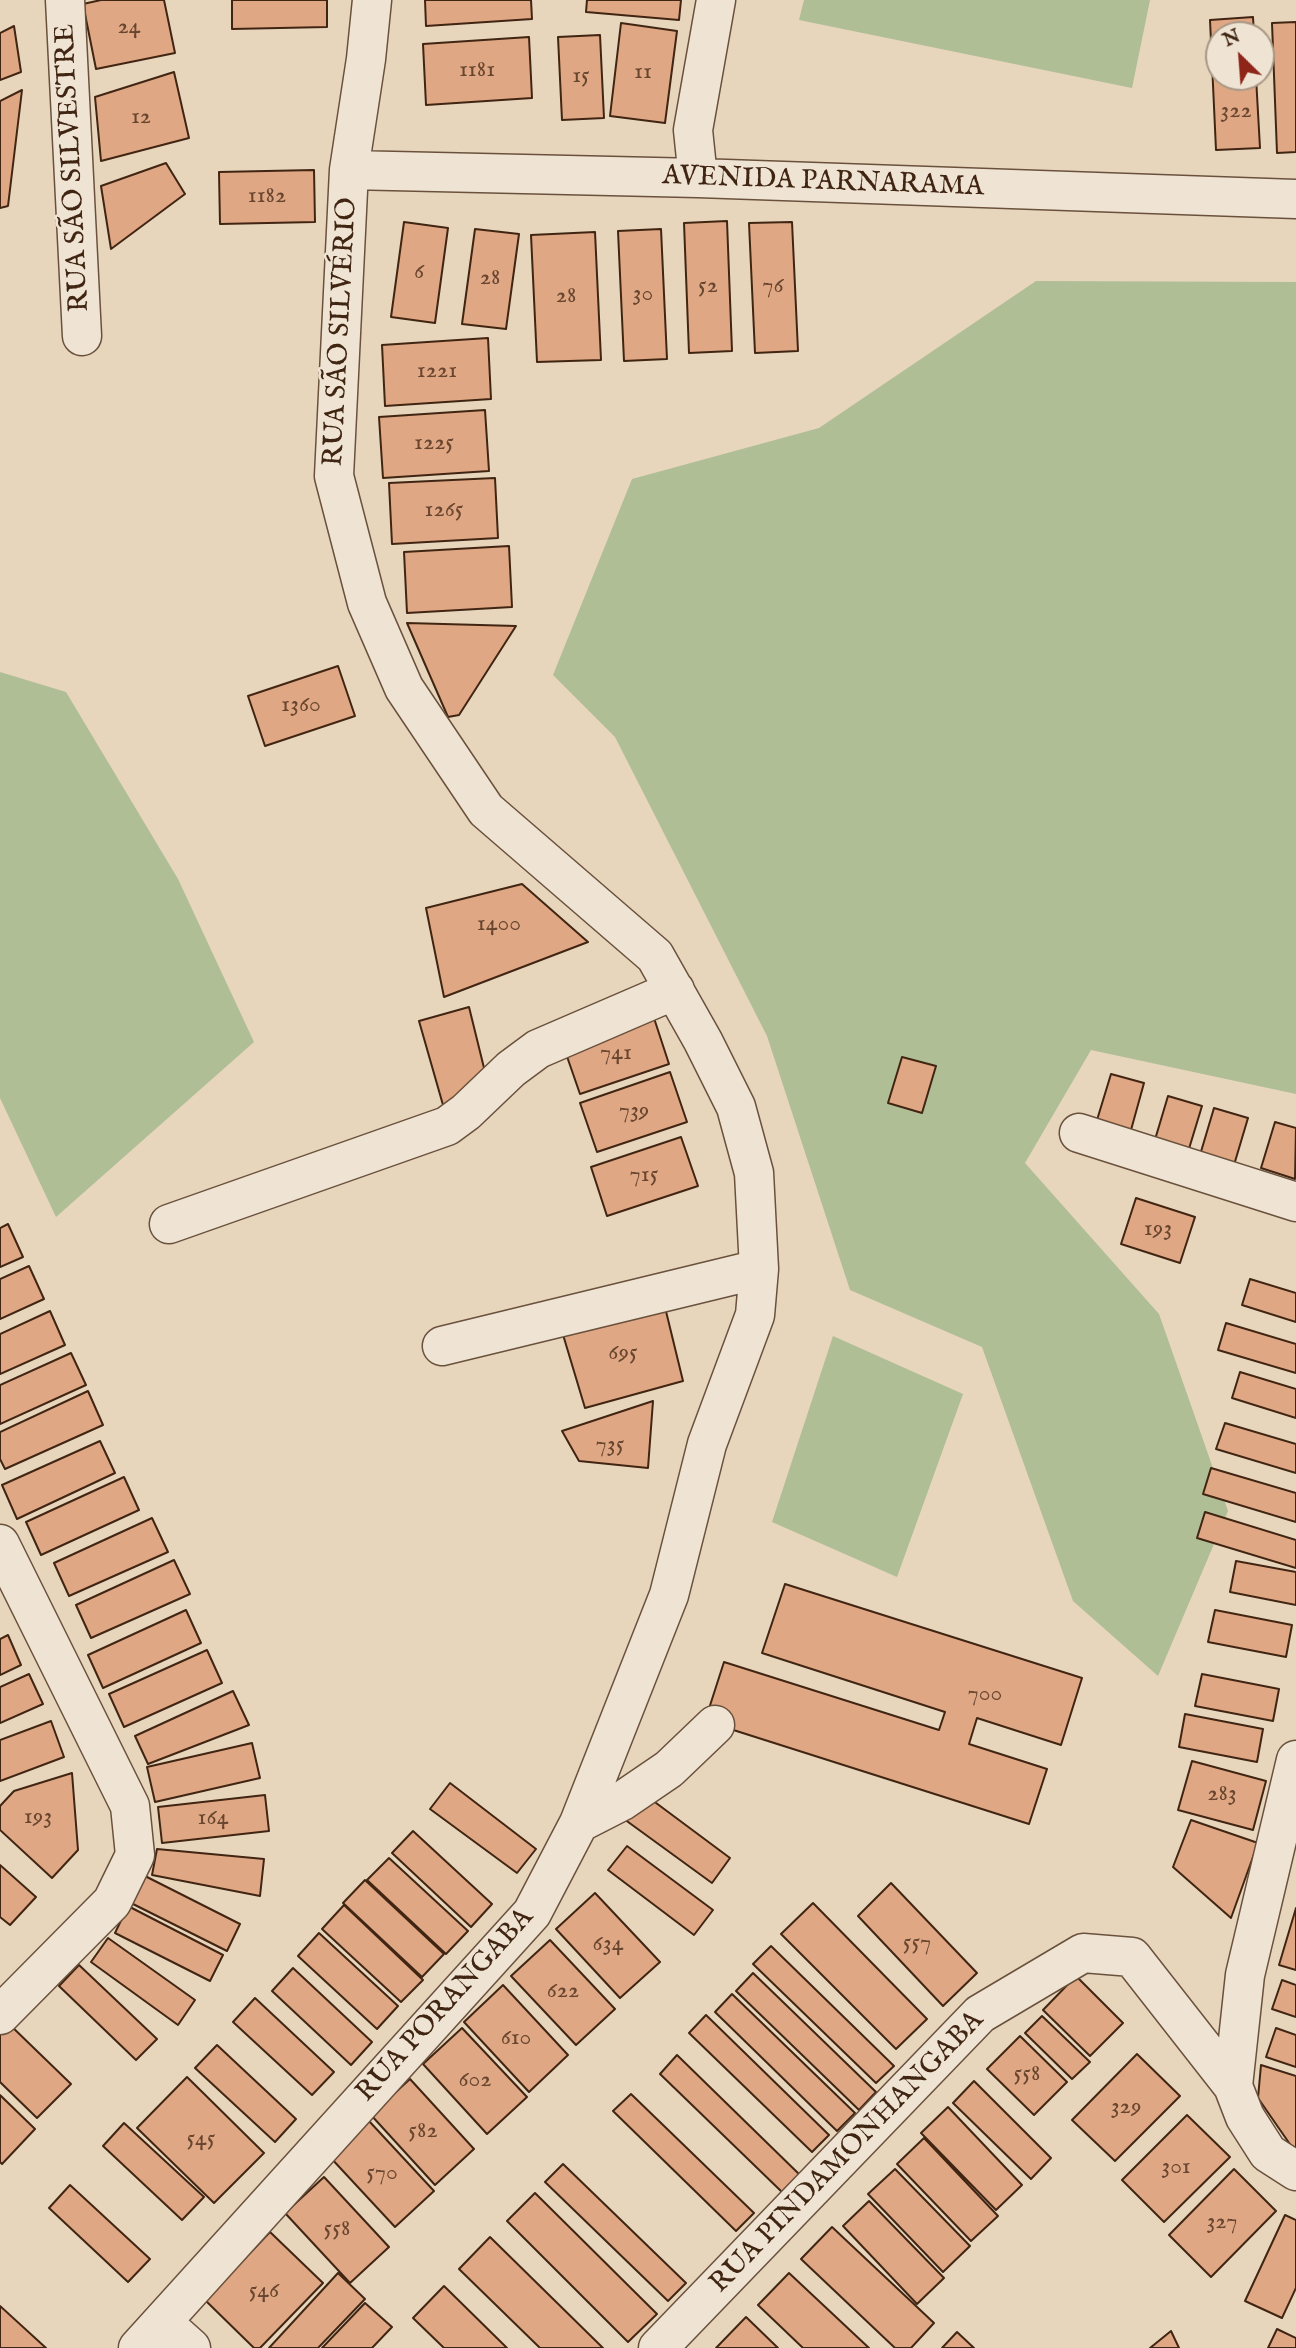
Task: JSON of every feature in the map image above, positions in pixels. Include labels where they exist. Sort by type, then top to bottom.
[{"type":"street","name":"RUA SÃO SILVESTRE","points":[[65,0],[82,336]]},
{"type":"street","name":"RUA SÃO SILVÉRIO","points":[[372,0],[349,170],[334,476],[367,603],[404,688],[486,810],[655,956],[736,1107],[754,1173],[759,1269],[755,1315],[707,1444]]},
{"type":"street","points":[[698,178],[694,130],[716,0]]},
{"type":"street","name":"AVENIDA PARNARAMA","points":[[349,170],[698,178],[1296,198]]},
{"type":"street","points":[[169,1224],[447,1126],[466,1112],[511,1069],[538,1049],[675,990]]},
{"type":"street","points":[[1079,1133],[1296,1202]]},
{"type":"street","points":[[442,1346],[759,1269]]},
{"type":"street","name":"RUA PORANGABA","points":[[150,2335],[532,1913],[579,1823],[669,1595],[707,1444]]},
{"type":"street","points":[[0,1544],[130,1806],[135,1855],[112,1902],[0,2015]]},
{"type":"street","points":[[579,1823],[622,1801],[669,1769],[715,1725]]},
{"type":"street","points":[[1296,1760],[1245,1975],[1233,2086],[1245,2117],[1268,2153],[1296,2171]]},
{"type":"street","name":"RUA PINDAMONHANGABA","points":[[658,2348],[980,2014],[1083,1952],[1132,1957],[1233,2086]]},
{"type":"street","points":[[150,2335],[191,2348]]},
{"type":"green space","points":[[804,0],[1150,0],[1132,88],[799,20]]},
{"type":"green space","points":[[1036,281],[1296,282],[1296,1094],[1091,1050],[1025,1163],[1159,1314],[1228,1511],[1158,1676],[1073,1601],[982,1347],[850,1290],[767,1036],[615,737],[553,675],[632,479],[819,428]]},
{"type":"green space","points":[[0,672],[66,692],[178,879],[254,1042],[56,1217],[0,1098]]},
{"type":"green space","points":[[833,1336],[963,1394],[897,1577],[772,1522]]},
{"type":"building","points":[[101,0],[164,0],[175,53],[96,69],[83,4]]},
{"type":"building","points":[[232,0],[327,0],[327,27],[232,29]]},
{"type":"building","points":[[425,0],[531,0],[532,19],[426,26]]},
{"type":"building","points":[[587,0],[681,0],[679,20],[586,12]]},
{"type":"building","points":[[1253,17],[1253,21],[1210,21]]},
{"type":"building","points":[[1296,22],[1296,152],[1277,153],[1275,23]]},
{"type":"building","points":[[621,23],[677,31],[665,123],[610,116]]},
{"type":"building","points":[[14,26],[21,72],[0,80],[0,33]]},
{"type":"building","points":[[600,35],[604,118],[562,120],[558,37]]},
{"type":"building","points":[[529,37],[532,98],[426,105],[423,44]]},
{"type":"building","points":[[174,72],[189,138],[101,161],[95,97]]},
{"type":"building","points":[[22,90],[8,206],[0,208],[0,101]]},
{"type":"building","points":[[1213,91],[1257,91],[1260,148],[1216,150]]},
{"type":"building","points":[[166,163],[185,194],[111,249],[101,186]]},
{"type":"building","points":[[314,170],[315,222],[220,224],[219,172]]},
{"type":"building","points":[[727,221],[732,351],[689,353],[684,223]]},
{"type":"building","points":[[404,222],[448,228],[435,323],[391,317]]},
{"type":"building","points":[[792,222],[798,351],[755,353],[749,223]]},
{"type":"building","points":[[475,229],[519,234],[506,329],[462,324]]},
{"type":"building","points":[[661,229],[667,359],[624,361],[618,231]]},
{"type":"building","points":[[595,232],[601,360],[537,362],[531,235]]},
{"type":"building","points":[[488,338],[491,399],[385,406],[382,345]]},
{"type":"building","points":[[485,410],[489,471],[383,478],[379,417]]},
{"type":"building","points":[[495,478],[498,538],[392,544],[389,483]]},
{"type":"building","points":[[509,546],[512,607],[407,613],[404,552]]},
{"type":"building","points":[[407,623],[516,626],[459,715],[448,717]]},
{"type":"building","points":[[338,666],[355,716],[265,746],[248,696]]},
{"type":"building","points":[[522,884],[588,942],[444,997],[426,908]]},
{"type":"building","points":[[469,1007],[485,1072],[445,1112],[419,1021]]},
{"type":"building","points":[[653,1015],[669,1064],[580,1094],[563,1045]]},
{"type":"building","points":[[902,1057],[936,1066],[922,1113],[888,1103]]},
{"type":"building","points":[[670,1072],[687,1122],[597,1152],[580,1103]]},
{"type":"building","points":[[1111,1074],[1144,1083],[1131,1130],[1097,1120]]},
{"type":"building","points":[[1168,1096],[1202,1106],[1188,1152],[1154,1143]]},
{"type":"building","points":[[1214,1108],[1248,1118],[1234,1165],[1200,1155]]},
{"type":"building","points":[[1275,1122],[1296,1128],[1295,1179],[1261,1168]]},
{"type":"building","points":[[681,1137],[698,1186],[607,1216],[591,1167]]},
{"type":"building","points":[[1136,1198],[1195,1217],[1180,1263],[1121,1244]]},
{"type":"building","points":[[8,1224],[23,1257],[0,1267],[0,1228]]},
{"type":"building","points":[[29,1266],[44,1299],[0,1319],[0,1279]]},
{"type":"building","points":[[1250,1279],[1296,1293],[1296,1322],[1242,1305]]},
{"type":"building","points":[[663,1299],[683,1381],[585,1408],[561,1328]]},
{"type":"building","points":[[50,1311],[65,1345],[0,1374],[0,1334]]},
{"type":"building","points":[[1226,1323],[1296,1344],[1296,1373],[1218,1350]]},
{"type":"building","points":[[71,1353],[86,1385],[0,1424],[0,1385]]},
{"type":"building","points":[[1240,1372],[1296,1389],[1296,1418],[1232,1398]]},
{"type":"building","points":[[88,1391],[103,1425],[5,1469],[0,1459],[0,1432]]},
{"type":"building","points":[[653,1401],[648,1468],[579,1461],[562,1431]]},
{"type":"building","points":[[1225,1423],[1296,1444],[1296,1473],[1216,1449]]},
{"type":"building","points":[[100,1441],[115,1473],[17,1519],[2,1485]]},
{"type":"building","points":[[1211,1468],[1296,1493],[1296,1522],[1203,1494]]},
{"type":"building","points":[[124,1477],[139,1510],[41,1555],[26,1522]]},
{"type":"building","points":[[1205,1512],[1296,1540],[1296,1568],[1197,1538]]},
{"type":"building","points":[[152,1518],[168,1552],[69,1596],[54,1563]]},
{"type":"building","points":[[174,1560],[190,1594],[91,1638],[76,1605]]},
{"type":"building","points":[[1236,1561],[1296,1572],[1296,1605],[1230,1592]]},
{"type":"building","points":[[785,1584],[1082,1678],[1061,1745],[977,1718],[969,1744],[1047,1769],[1029,1824],[705,1721],[724,1662],[939,1730],[945,1712],[762,1653]]},
{"type":"building","points":[[186,1610],[201,1643],[103,1688],[88,1655]]},
{"type":"building","points":[[1215,1610],[1292,1625],[1286,1657],[1208,1642]]},
{"type":"building","points":[[8,1635],[21,1665],[0,1675],[0,1639]]},
{"type":"building","points":[[207,1650],[222,1683],[124,1727],[109,1694]]},
{"type":"building","points":[[29,1674],[43,1704],[0,1723],[0,1687]]},
{"type":"building","points":[[1202,1674],[1279,1689],[1273,1721],[1195,1706]]},
{"type":"building","points":[[233,1691],[249,1725],[148,1764],[135,1736]]},
{"type":"building","points":[[1185,1714],[1263,1729],[1257,1762],[1179,1747]]},
{"type":"building","points":[[51,1721],[64,1757],[0,1781],[0,1740]]},
{"type":"building","points":[[252,1743],[260,1778],[155,1802],[147,1767]]},
{"type":"building","points":[[1192,1761],[1266,1781],[1253,1830],[1178,1810]]},
{"type":"building","points":[[72,1773],[78,1850],[52,1878],[0,1830],[0,1806],[14,1791]]},
{"type":"building","points":[[450,1783],[536,1849],[517,1873],[430,1809]]},
{"type":"building","points":[[644,1794],[730,1858],[712,1883],[624,1819]]},
{"type":"building","points":[[265,1795],[269,1831],[162,1843],[158,1807]]},
{"type":"building","points":[[1191,1820],[1258,1843],[1231,1918],[1173,1867]]},
{"type":"building","points":[[413,1831],[492,1904],[471,1927],[392,1853]]},
{"type":"building","points":[[627,1846],[713,1910],[694,1935],[608,1870]]},
{"type":"building","points":[[157,1849],[264,1859],[260,1896],[152,1875]]},
{"type":"building","points":[[389,1858],[468,1931],[446,1954],[367,1880]]},
{"type":"building","points":[[0,1865],[36,1897],[10,1925],[0,1917]]},
{"type":"building","points":[[145,1876],[240,1924],[227,1951],[131,1903]]},
{"type":"building","points":[[365,1880],[444,1954],[422,1977],[343,1903]]},
{"type":"building","points":[[891,1883],[977,1973],[943,2006],[858,1916]]},
{"type":"building","points":[[595,1893],[660,1962],[620,1998],[556,1929]]},
{"type":"building","points":[[813,1903],[927,2019],[896,2049],[781,1934]]},
{"type":"building","points":[[344,1905],[423,1980],[401,2002],[322,1929]]},
{"type":"building","points":[[128,1906],[223,1955],[210,1981],[115,1933]]},
{"type":"building","points":[[1296,1908],[1296,1970],[1279,1965]]},
{"type":"building","points":[[319,1933],[398,2006],[377,2029],[298,1956]]},
{"type":"building","points":[[108,1938],[195,2000],[178,2025],[91,1962]]},
{"type":"building","points":[[550,1940],[615,2009],[576,2045],[511,1976]]},
{"type":"building","points":[[771,1946],[894,2066],[876,2083],[753,1964]]},
{"type":"building","points":[[79,1965],[157,2039],[136,2060],[59,1986]]},
{"type":"building","points":[[293,1968],[372,2042],[351,2065],[272,1991]]},
{"type":"building","points":[[753,1973],[876,2092],[859,2110],[736,1991]]},
{"type":"building","points":[[1076,1976],[1123,2023],[1090,2056],[1043,2010]]},
{"type":"building","points":[[1282,1980],[1296,1985],[1296,2017],[1272,2009]]},
{"type":"building","points":[[503,1985],[568,2055],[529,2092],[464,2022]]},
{"type":"building","points":[[732,1994],[855,2113],[837,2131],[715,2012]]},
{"type":"building","points":[[255,1998],[334,2072],[312,2095],[233,2022]]},
{"type":"building","points":[[706,2015],[829,2135],[812,2152],[689,2033]]},
{"type":"building","points":[[1042,2016],[1090,2062],[1072,2079],[1025,2033]]},
{"type":"building","points":[[7,2022],[71,2084],[37,2118],[0,2082],[0,2029]]},
{"type":"building","points":[[462,2028],[527,2097],[487,2134],[423,2064]]},
{"type":"building","points":[[1276,2028],[1296,2035],[1296,2067],[1266,2057]]},
{"type":"building","points":[[1020,2036],[1067,2082],[1034,2115],[987,2069]]},
{"type":"building","points":[[217,2045],[296,2119],[275,2142],[195,2068]]},
{"type":"building","points":[[1137,2054],[1180,2096],[1115,2161],[1072,2120]]},
{"type":"building","points":[[677,2055],[800,2175],[783,2193],[660,2074]]},
{"type":"building","points":[[1261,2065],[1296,2076],[1296,2153],[1258,2098]]},
{"type":"building","points":[[187,2077],[264,2153],[214,2203],[137,2128]]},
{"type":"building","points":[[410,2079],[474,2149],[435,2185],[371,2115]]},
{"type":"building","points":[[974,2081],[1051,2158],[1031,2179],[953,2103]]},
{"type":"building","points":[[631,2094],[754,2213],[736,2231],[613,2111]]},
{"type":"building","points":[[0,2095],[35,2129],[2,2164],[0,2162]]},
{"type":"building","points":[[948,2107],[1022,2185],[996,2210],[921,2133]]},
{"type":"building","points":[[1187,2115],[1230,2157],[1164,2222],[1122,2180]]},
{"type":"building","points":[[369,2121],[434,2191],[395,2227],[330,2157]]},
{"type":"building","points":[[124,2123],[204,2197],[182,2220],[103,2146]]},
{"type":"building","points":[[924,2138],[998,2216],[971,2241],[897,2164]]},
{"type":"building","points":[[563,2164],[686,2283],[668,2301],[545,2182]]},
{"type":"building","points":[[895,2169],[970,2246],[943,2272],[868,2194]]},
{"type":"building","points":[[1234,2169],[1276,2211],[1211,2277],[1169,2235]]},
{"type":"building","points":[[324,2177],[389,2247],[350,2283],[285,2213]]},
{"type":"building","points":[[70,2185],[150,2259],[128,2282],[49,2208]]},
{"type":"building","points":[[535,2193],[657,2314],[628,2342],[507,2221]]},
{"type":"building","points":[[869,2201],[944,2278],[917,2304],[843,2226]]},
{"type":"building","points":[[1285,2215],[1296,2220],[1296,2288],[1282,2318],[1245,2301]]},
{"type":"building","points":[[832,2227],[934,2323],[911,2348],[895,2348],[801,2259]]},
{"type":"building","points":[[270,2232],[323,2283],[260,2348],[254,2348],[205,2300]]},
{"type":"building","points":[[490,2237],[603,2348],[540,2348],[459,2269]]},
{"type":"building","points":[[338,2273],[365,2299],[318,2348],[269,2348]]},
{"type":"building","points":[[789,2273],[869,2348],[803,2348],[758,2305]]},
{"type":"building","points":[[444,2286],[507,2348],[444,2348],[413,2318]]},
{"type":"building","points":[[365,2303],[392,2327],[372,2348],[322,2348]]},
{"type":"building","points":[[0,2306],[46,2348],[0,2348]]},
{"type":"building","points":[[746,2317],[778,2348],[716,2348]]},
{"type":"building","points":[[1277,2329],[1296,2338],[1296,2348],[1268,2348]]},
{"type":"building","points":[[1171,2331],[1179,2348],[1150,2348]]},
{"type":"building","points":[[957,2332],[974,2348],[942,2348]]}]
